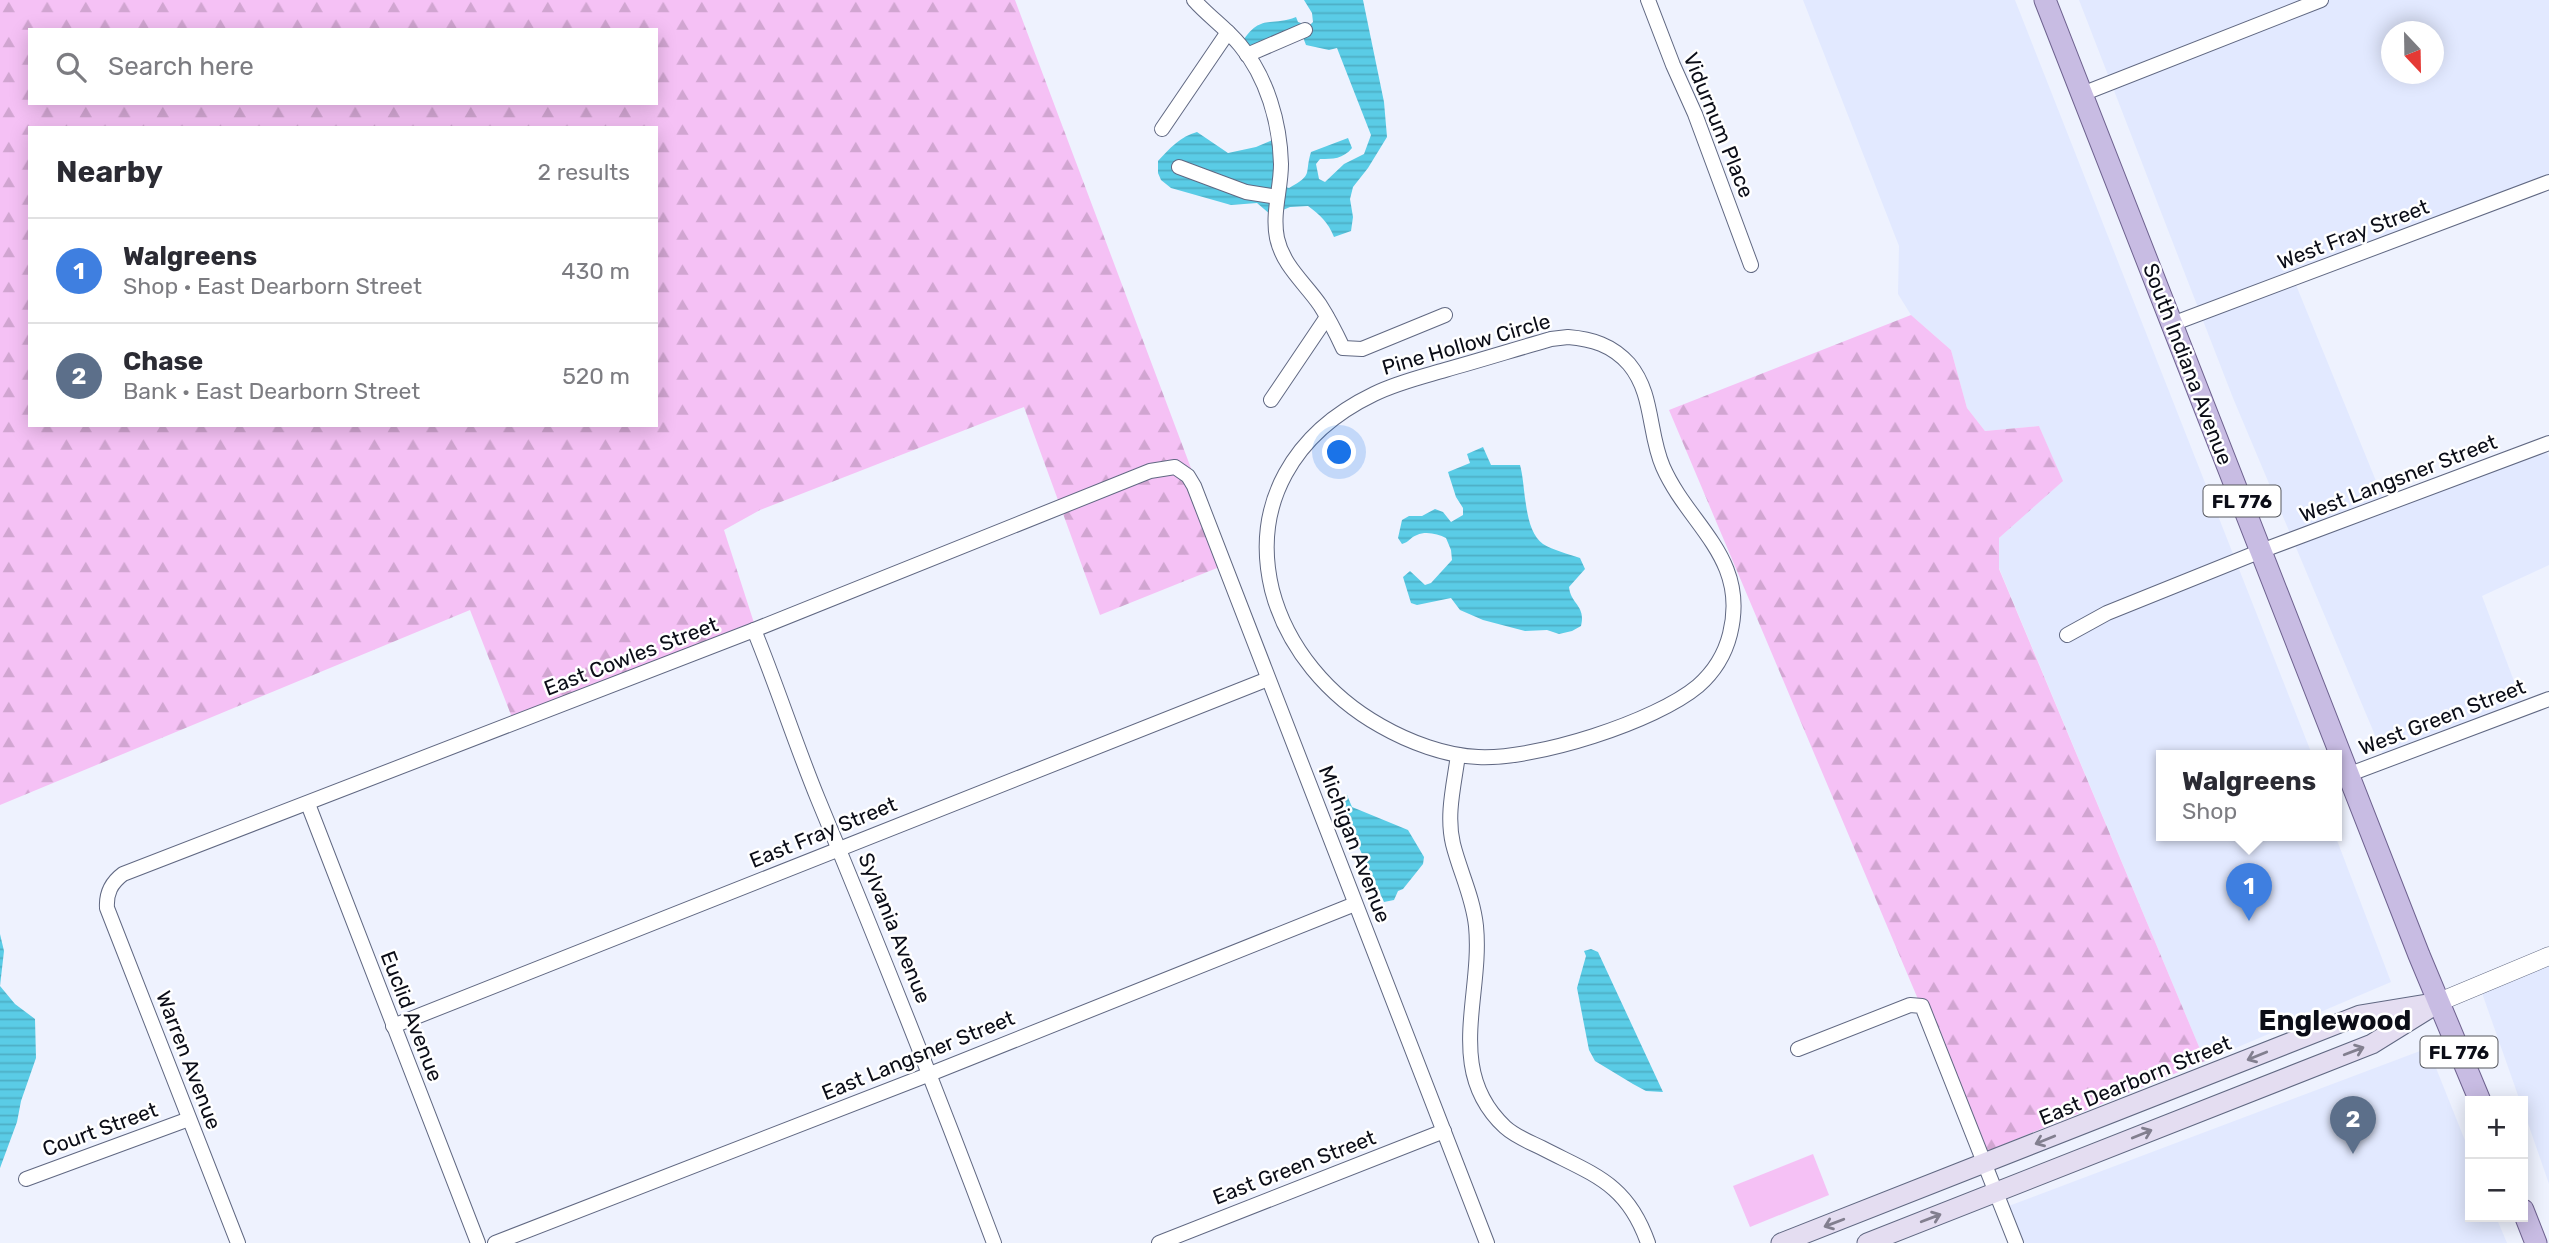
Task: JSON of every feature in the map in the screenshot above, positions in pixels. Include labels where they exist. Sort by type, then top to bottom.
[{"type":"main road","name":"South Indiana Avenue","points":[[2045,0],[2340,750]]},
{"type":"main road","name":"South Indiana Avenue","points":[[2342,754],[2439,1002]]},
{"type":"main road","name":"FL 776","points":[[2439,1002],[2478,1096]]},
{"type":"main road","name":"East Dearborn Street","points":[[1781,1243],[2360,1015],[2439,1002]]},
{"type":"main road","points":[[1867,1243],[2372,1044],[2439,1002]]},
{"type":"main road","points":[[2528,1222],[2536,1243]]},
{"type":"street","points":[[1194,0],[1228,32],[1247,55],[1263,82],[1278,131],[1281,170],[1277,197],[1278,239],[1283,255],[1327,317],[1343,348],[1362,349],[1445,315]]},
{"type":"street","name":"Vidurnum Place","points":[[1648,0],[1695,114],[1751,265]]},
{"type":"street","points":[[2082,94],[2321,0]]},
{"type":"street","points":[[1247,55],[1305,30]]},
{"type":"street","points":[[1162,129],[1228,32]]},
{"type":"street","points":[[1179,167],[1246,192],[1277,197]]},
{"type":"street","name":"West Fray Street","points":[[2172,324],[2549,182]]},
{"type":"street","points":[[1271,400],[1327,317]]},
{"type":"street","name":"Pine Hollow Circle","points":[[1587,338],[1615,351],[1638,377],[1646,395],[1662,465],[1679,499],[1696,517],[1725,565],[1732,598],[1731,630],[1726,648],[1709,676],[1681,698],[1656,711],[1600,733],[1532,753],[1489,757],[1458,755],[1413,741],[1360,714],[1329,688],[1304,658],[1289,636],[1280,616],[1270,580],[1266,536],[1270,508],[1275,492],[1289,467],[1306,445],[1335,418],[1372,395],[1405,382],[1551,339],[1587,338]]},
{"type":"street","name":"West Langsner Street","points":[[2261,551],[2549,443]]},
{"type":"street","name":"East Cowles Street","points":[[109,891],[112,884],[123,874],[754,630],[1150,471],[1175,467]]},
{"type":"street","name":"Michigan Avenue","points":[[1175,467],[1188,475],[1194,486],[1487,1243]]},
{"type":"street","points":[[2067,635],[2107,613],[2261,551]]},
{"type":"street","name":"Sylvania Avenue","points":[[754,630],[994,1243]]},
{"type":"street","name":"East Fray Street","points":[[393,1026],[1268,680]]},
{"type":"street","name":"West Green Street","points":[[2350,774],[2549,699]]},
{"type":"street","points":[[1458,755],[1450,823],[1454,845],[1471,897],[1476,927],[1477,954],[1469,1052],[1476,1083],[1498,1120],[1514,1134],[1603,1179],[1623,1195],[1634,1209],[1648,1243]]},
{"type":"street","name":"Euclid Avenue","points":[[308,804],[478,1243]]},
{"type":"street","name":"Warren Avenue","points":[[109,891],[107,908],[238,1243]]},
{"type":"street","name":"East Langsner Street","points":[[495,1243],[930,1074],[1355,904]]},
{"type":"street","points":[[2439,1002],[2549,956]]},
{"type":"street","points":[[1798,1049],[1910,1004],[1922,1006],[2016,1243]]},
{"type":"street","name":"Court Street","points":[[26,1180],[189,1119]]},
{"type":"street","name":"East Green Street","points":[[1159,1243],[1444,1131]]},
{"type":"shaded area","points":[[1803,0],[2015,0],[2310,750],[2156,750],[2156,841],[2337,841],[2391,982],[2205,1061],[1999,568],[1999,538],[2062,481],[2039,426],[1985,431],[1967,408],[1951,350],[1911,315],[1898,294],[1899,246]]},
{"type":"shaded area","points":[[2079,0],[2549,0],[2549,182],[2294,280],[2385,503],[2543,441],[2549,458],[2549,565],[2482,596],[2523,705],[2385,759],[2233,398]]},
{"type":"shaded area","points":[[2549,965],[2549,1184],[2528,1123],[2528,1096],[2518,1096],[2482,993]]},
{"type":"shaded area","points":[[2428,1048],[2465,1140],[2465,1222],[2498,1222],[2507,1243],[2021,1243],[2006,1207]]},
{"type":"green space","points":[[0,0],[1015,0],[1227,564],[1100,615],[1024,407],[760,510],[724,530],[755,626],[513,720],[470,610],[0,805]]},
{"type":"green space","points":[[1911,315],[1951,350],[1967,408],[1985,431],[2039,426],[2063,481],[1999,538],[1999,569],[2205,1061],[1983,1153],[1669,410]]},
{"type":"green space","points":[[1813,1154],[1829,1195],[1750,1227],[1733,1186]]},
{"type":"water","points":[[1304,0],[1363,0],[1384,102],[1387,137],[1353,187],[1350,199],[1353,217],[1351,231],[1334,237],[1323,219],[1308,206],[1290,207],[1271,215],[1257,203],[1231,205],[1171,188],[1161,180],[1158,173],[1158,161],[1162,156],[1181,140],[1197,132],[1228,153],[1256,147],[1275,139],[1280,185],[1289,188],[1305,177],[1311,152],[1348,138],[1352,148],[1349,152],[1338,158],[1320,159],[1316,164],[1319,179],[1325,182],[1344,164],[1364,154],[1371,135],[1337,48],[1329,50],[1306,45],[1301,32],[1254,55],[1242,42],[1255,27],[1267,22],[1296,17],[1298,22],[1309,26],[1313,22],[1312,13]]},
{"type":"water","points":[[1483,447],[1491,465],[1520,465],[1532,529],[1543,544],[1580,558],[1585,569],[1569,587],[1582,619],[1581,626],[1572,631],[1559,634],[1547,630],[1525,631],[1483,620],[1460,610],[1451,598],[1417,605],[1411,603],[1403,577],[1410,571],[1425,585],[1431,583],[1452,560],[1451,550],[1446,538],[1424,533],[1402,544],[1398,538],[1402,520],[1409,516],[1422,516],[1435,509],[1443,512],[1451,522],[1463,515],[1463,508],[1456,497],[1448,472],[1470,463],[1467,454]]},
{"type":"water","points":[[1341,795],[1347,795],[1352,807],[1408,830],[1424,857],[1423,864],[1403,889],[1398,891],[1394,900],[1384,902],[1340,806]]},
{"type":"water","points":[[0,934],[4,951],[0,986]]},
{"type":"water","points":[[1591,949],[1598,952],[1663,1092],[1646,1091],[1633,1084],[1595,1061],[1589,1050],[1577,988],[1586,956],[1584,951]]},
{"type":"water","points":[[0,986],[15,1004],[35,1019],[36,1058],[0,1168]]},
{"type":"place","name":"Walgreens","points":[[2249,921]]},
{"type":"place","name":"Chase","points":[[2353,1154]]},
{"type":"district","name":"Englewood","points":[[2335,1020]]}]
